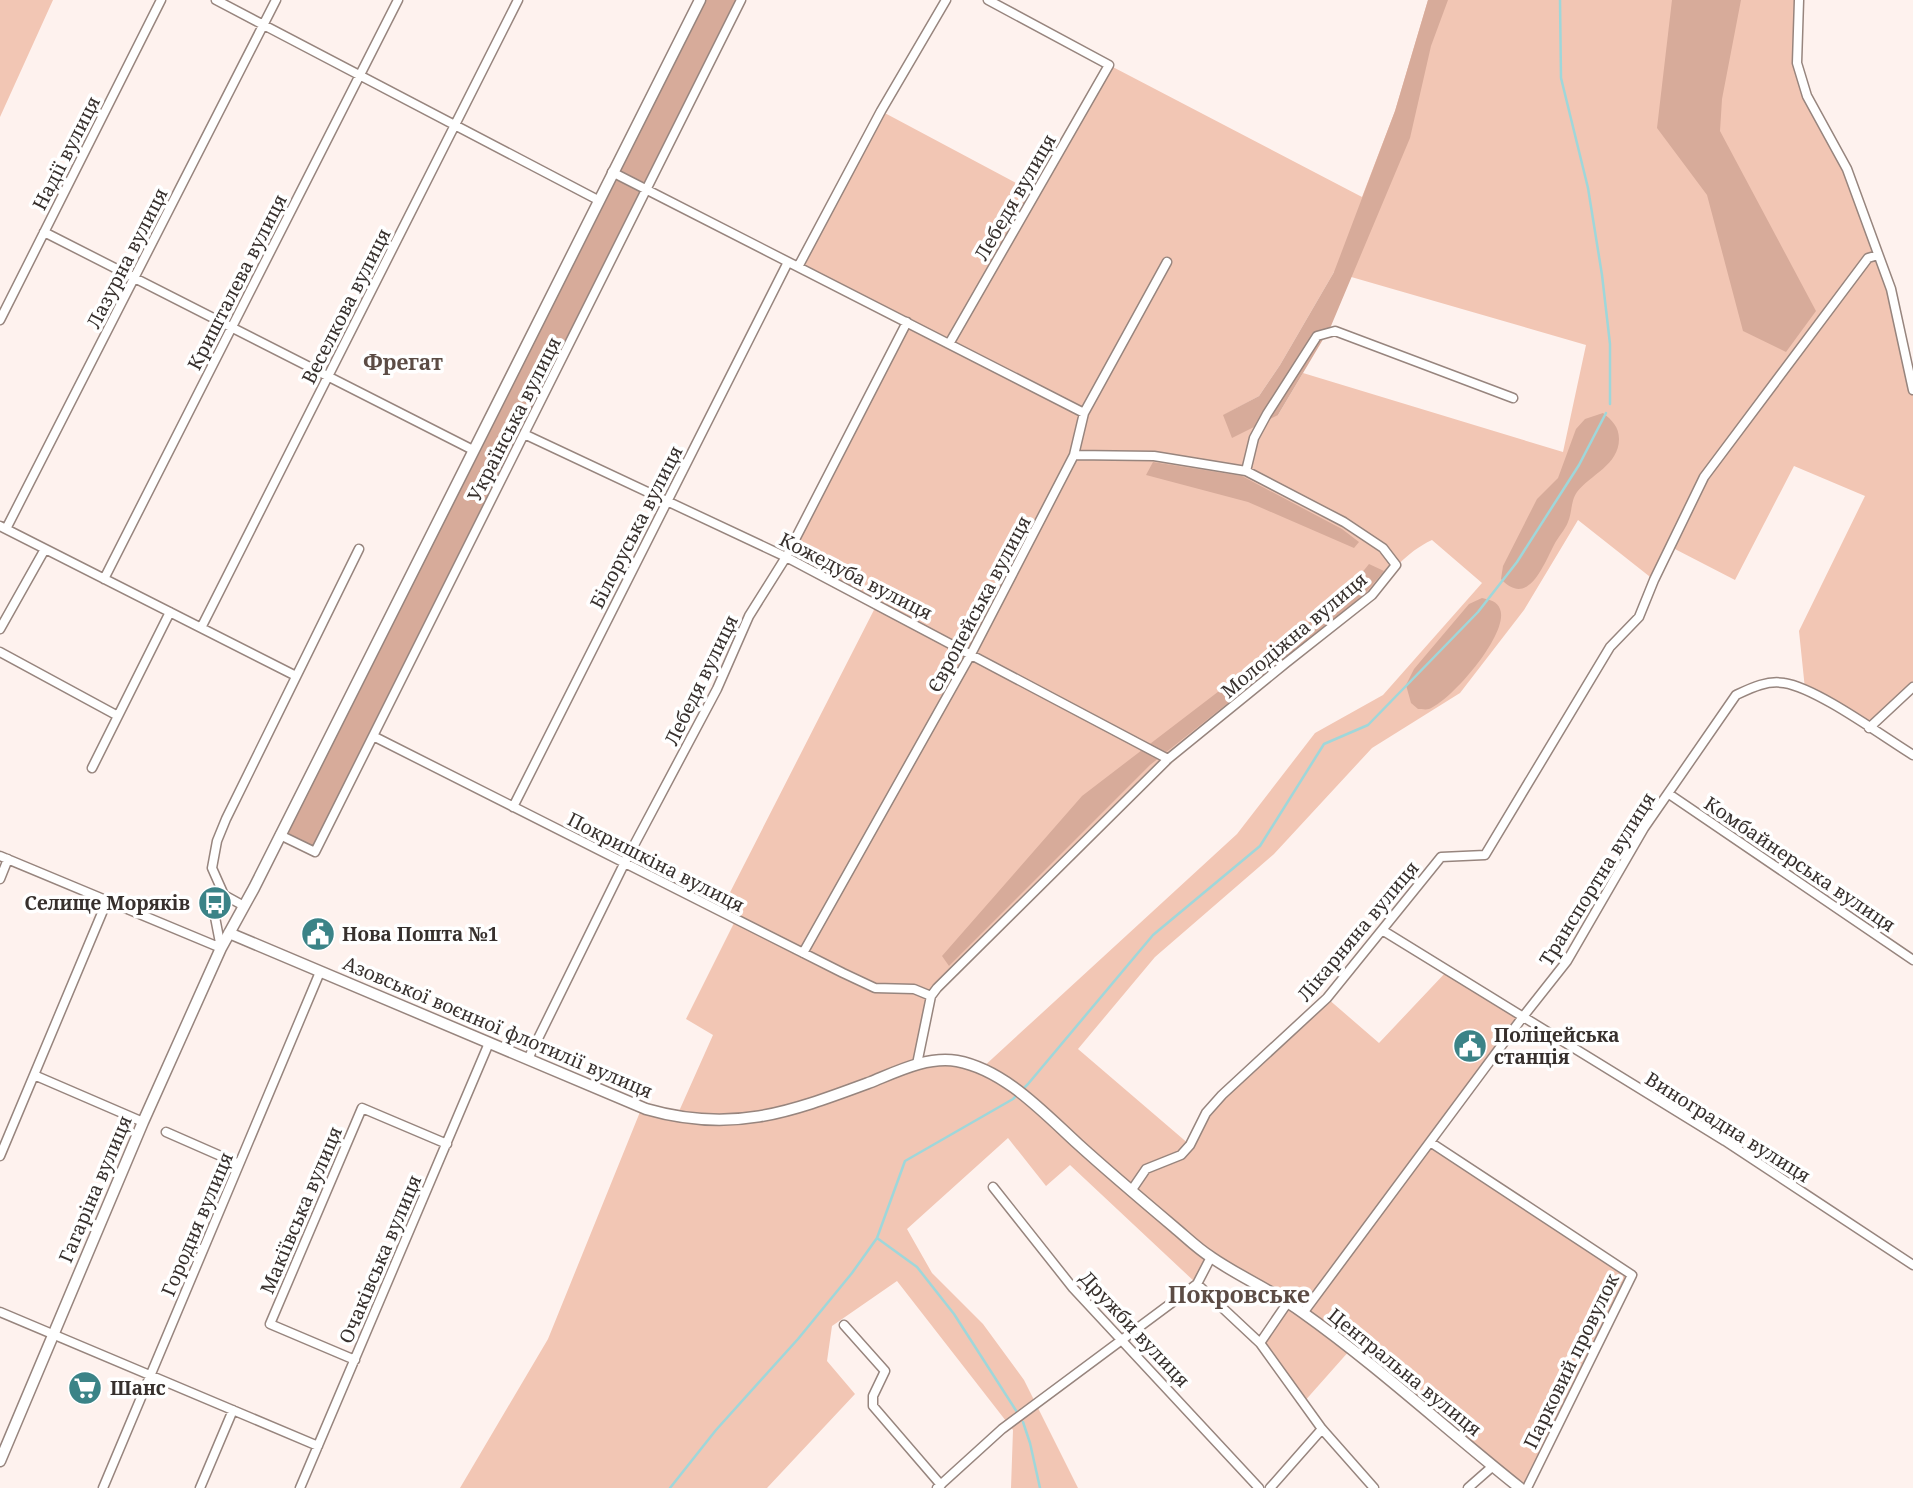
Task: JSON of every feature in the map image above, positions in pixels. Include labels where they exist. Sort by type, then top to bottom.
[{"type":"street","name":"Надії вулиця","points":[[0,320],[161,0]]},
{"type":"street","points":[[216,0],[598,200]]},
{"type":"street","name":"Лазурна вулиця","points":[[3,528],[276,0]]},
{"type":"street","name":"Кришталева вулиця","points":[[104,579],[398,0]]},
{"type":"street","name":"Веселкова вулиця","points":[[202,626],[518,0]]},
{"type":"street","name":"Гагаріна вулиця","points":[[0,1461],[143,1122],[221,948],[700,0]]},
{"type":"street","name":"Українська вулиця","points":[[280,835],[315,852],[741,0]]},
{"type":"street","points":[[798,267],[881,111],[946,0]]},
{"type":"street","name":"Лебедя вулиця","points":[[949,344],[1109,65],[988,0]]},
{"type":"street","points":[[1799,0],[1797,63],[1807,96],[1847,169],[1891,289],[1913,390]]},
{"type":"street","points":[[612,172],[1084,413]]},
{"type":"street","points":[[44,232],[472,450]]},
{"type":"street","name":"Лікарняна вулиця","points":[[1131,1191],[1146,1169],[1181,1155],[1190,1145],[1206,1113],[1326,998],[1441,858],[1485,855],[1610,647],[1639,617],[1654,580],[1712,464],[1868,258],[1878,256]]},
{"type":"street","name":"Білоруська вулиця","points":[[513,807],[788,262]]},
{"type":"street","name":"Європейська вулиця","points":[[803,953],[971,654],[1074,454],[1084,413],[1167,262]]},
{"type":"street","name":"Лебедя вулиця","points":[[529,1057],[624,864],[718,689],[749,616],[786,557],[907,322]]},
{"type":"street","points":[[1074,454],[1154,456],[1246,471],[1254,438],[1267,414],[1317,336],[1335,331],[1513,398]]},
{"type":"street","name":"Кожедуба вулиця","points":[[524,434],[786,557],[1168,760]]},
{"type":"street","name":"Молодіжна вулиця","points":[[917,1064],[932,996],[937,988],[1168,760],[1372,595],[1396,565],[1383,548],[1344,522],[1246,471]]},
{"type":"street","points":[[3,528],[296,676]]},
{"type":"street","points":[[0,629],[45,549]]},
{"type":"street","points":[[244,906],[224,895],[212,868],[217,841],[359,549]]},
{"type":"street","points":[[92,768],[170,612]]},
{"type":"street","points":[[0,652],[118,716]]},
{"type":"street","name":"Транспортна вулиця","points":[[1303,1312],[1567,961],[1644,828],[1736,695],[1756,685],[1782,682],[1805,689],[1869,727]]},
{"type":"street","points":[[1913,687],[1869,727],[1913,755]]},
{"type":"street","name":"Покришкіна вулиця","points":[[373,736],[875,988],[914,989],[932,996]]},
{"type":"street","name":"Комбайнерська вулиця","points":[[1669,794],[1913,960]]},
{"type":"street","points":[[0,879],[4,858],[221,948]]},
{"type":"street","points":[[221,948],[214,912],[224,895]]},
{"type":"street","points":[[0,1156],[107,901]]},
{"type":"street","name":"Виноградна вулиця","points":[[1381,930],[1725,1141],[1913,1265]]},
{"type":"street","name":"Азовської воєнної флотилії вулиця","points":[[229,933],[489,1043],[529,1057],[646,1109],[676,1118],[711,1121],[755,1118],[812,1104],[917,1064]]},
{"type":"street","name":"Городня вулиця","points":[[103,1488],[320,972]]},
{"type":"street","name":"Очаківська вулиця","points":[[300,1488],[489,1043]]},
{"type":"street","name":"Центральна вулиця","points":[[917,1064],[939,1060],[958,1061],[981,1069],[1009,1085],[1211,1257],[1303,1312],[1520,1488]]},
{"type":"street","points":[[34,1075],[143,1122]]},
{"type":"street","name":"Макіївська вулиця","points":[[355,1360],[270,1324],[362,1108],[447,1143]]},
{"type":"street","points":[[166,1132],[240,1164]]},
{"type":"street","name":"Парковий провулок","points":[[1430,1142],[1633,1275],[1527,1488]]},
{"type":"street","name":"Дружби вулиця","points":[[993,1187],[1073,1287],[1258,1488]]},
{"type":"street","points":[[844,1325],[885,1371],[873,1396],[873,1406],[939,1486],[1002,1429],[1197,1284],[1211,1257]]},
{"type":"street","points":[[1197,1284],[1260,1343],[1322,1429],[1374,1488]]},
{"type":"street","points":[[1260,1343],[1288,1302]]},
{"type":"street","points":[[0,1312],[318,1446]]},
{"type":"street","points":[[200,1488],[233,1410]]},
{"type":"street","points":[[1270,1488],[1322,1429]]},
{"type":"street","points":[[1468,1488],[1493,1466]]},
{"type":"shaded area","points":[[0,0],[53,0],[0,117]]},
{"type":"shaded area","points":[[706,0],[741,0],[315,852],[285,837]]},
{"type":"shaded area","points":[[1428,0],[1799,0],[1797,63],[1807,96],[1847,169],[1891,289],[1913,390],[1913,687],[1869,728],[1805,689],[1799,631],[1865,496],[1794,466],[1735,580],[1671,547],[1654,580],[1578,520],[1524,610],[1460,693],[1372,748],[1274,854],[1155,957],[1078,1049],[1190,1145],[1206,1113],[1327,998],[1379,1043],[1447,971],[1522,1018],[1430,1142],[1632,1275],[1527,1488],[1350,1350],[1303,1403],[1260,1343],[1288,1303],[1211,1257],[1197,1284],[1070,1165],[1046,1186],[1008,1138],[907,1229],[932,1273],[983,1324],[1024,1380],[1078,1488],[1011,1488],[1013,1430],[897,1281],[832,1326],[827,1361],[855,1394],[767,1488],[460,1488],[548,1339],[640,1112],[672,1120],[705,1122],[676,1118],[713,1035],[686,1019],[735,921],[720,912],[877,604],[786,557],[907,323],[798,267],[881,111],[1035,193],[1109,65],[1362,197],[1395,111]],"holes":[[[1334,272],[1586,345],[1563,452],[1303,373],[1278,415],[1224,415],[1259,396]],[[1432,540],[1482,583],[1383,695],[1315,733],[1237,834],[981,1069],[939,1060],[917,1064],[937,988],[1168,759],[1372,595],[1406,557]]]},
{"type":"shaded area","points":[[1428,0],[1448,0],[1431,46],[1410,138],[1331,326],[1278,415],[1232,438],[1223,415],[1259,396],[1334,272],[1395,111]]},
{"type":"shaded area","points":[[1672,0],[1741,0],[1722,99],[1720,131],[1816,311],[1786,352],[1743,331],[1707,195],[1657,128]]},
{"type":"shaded area","points":[[1603,413],[1618,431],[1618,448],[1614,456],[1577,492],[1567,525],[1534,581],[1527,587],[1511,587],[1501,579],[1503,566],[1537,499],[1558,478],[1576,429],[1585,419]]},
{"type":"shaded area","points":[[1153,462],[1242,476],[1342,529],[1359,542],[1354,548],[1248,502],[1146,475]]},
{"type":"shaded area","points":[[1369,564],[1384,571],[1364,595],[1150,765],[949,966],[942,956],[1082,796],[1343,596]]},
{"type":"shaded area","points":[[1482,598],[1495,603],[1500,609],[1501,620],[1488,649],[1451,693],[1429,709],[1418,709],[1411,703],[1406,685],[1414,669],[1469,604]]},
{"type":"waterway","points":[[1560,0],[1561,78],[1588,188],[1602,275],[1610,344],[1610,404]]},
{"type":"waterway","points":[[670,1488],[716,1430],[798,1339],[852,1273],[877,1238],[905,1161],[1013,1099],[1153,935],[1260,846],[1324,744],[1368,725],[1478,612],[1517,562],[1579,465],[1606,413]]},
{"type":"waterway","points":[[877,1238],[917,1267],[954,1314],[1017,1412]]},
{"type":"waterway","points":[[1023,1422],[1040,1488]]},
{"type":"place","name":"Селище Моряків","points":[[215,903]]},
{"type":"place","name":"Нова Пошта №1","points":[[318,934]]},
{"type":"place","name":"Поліцейська станція","points":[[1470,1046]]},
{"type":"place","name":"Шанс","points":[[85,1388]]},
{"type":"district","name":"Фрегат","points":[[403,363]]},
{"type":"district","name":"Покровське","points":[[1239,1295]]}]
